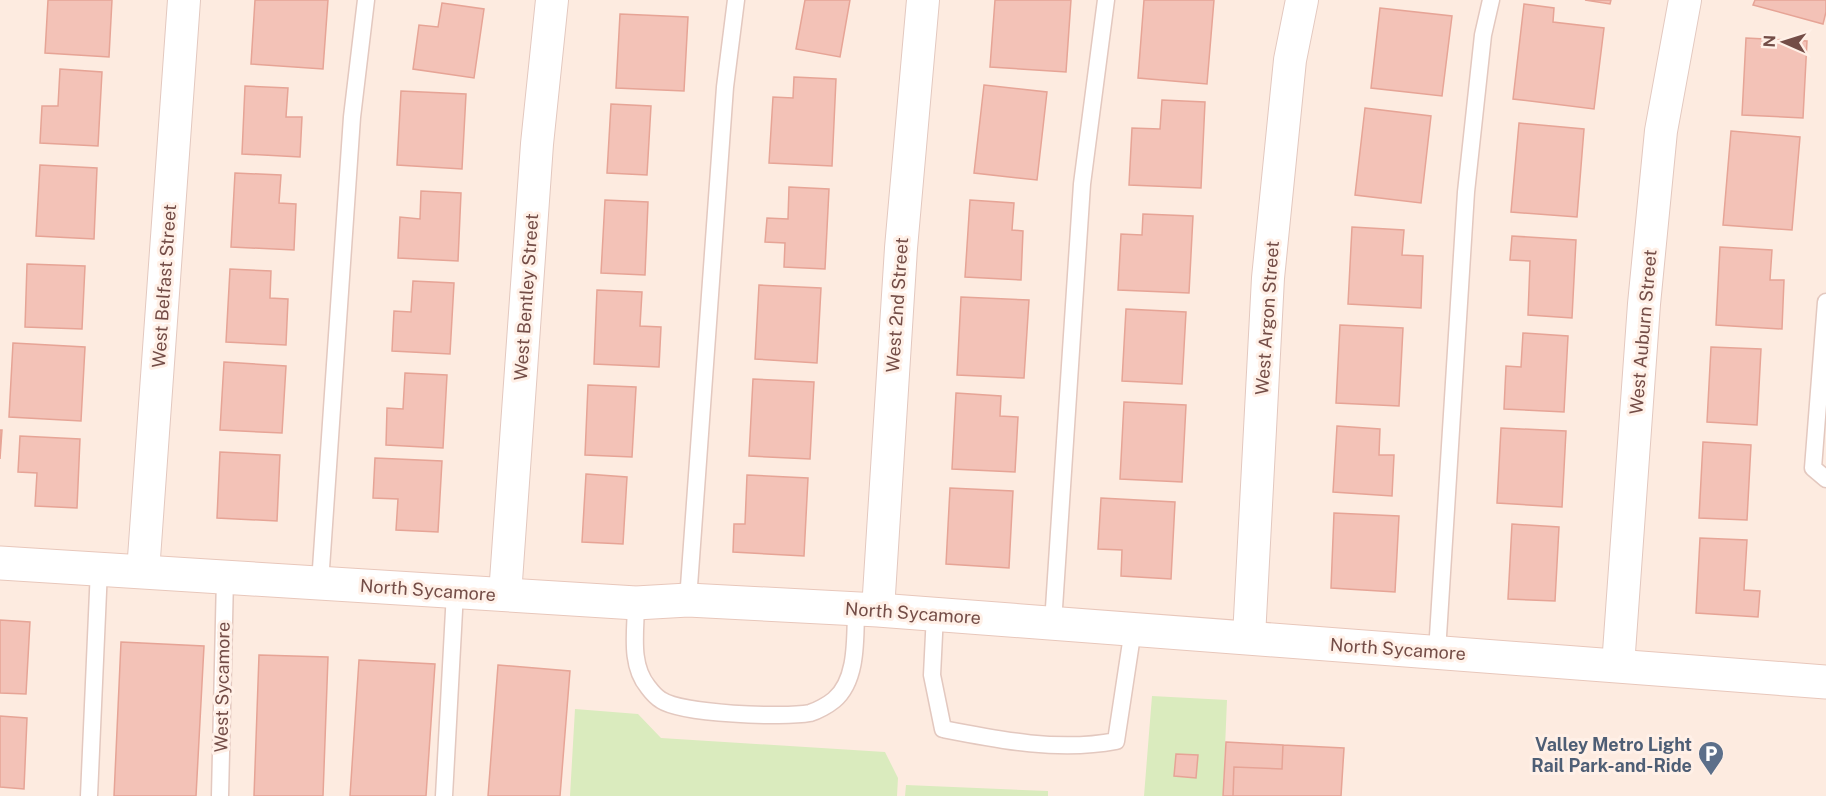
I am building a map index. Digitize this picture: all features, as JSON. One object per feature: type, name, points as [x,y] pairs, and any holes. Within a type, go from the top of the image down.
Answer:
[{"type":"street","name":"West Belfast Street","points":[[143,572],[184,0]]},
{"type":"street","name":"West Bentley Street","points":[[505,595],[537,144],[552,0]]},
{"type":"street","name":"West 2nd Street","points":[[867,610],[923,0]]},
{"type":"street","name":"West Argon Street","points":[[1249,637],[1268,278],[1290,60],[1302,0]]},
{"type":"street","name":"West Auburn Street","points":[[1618,666],[1644,304],[1661,131],[1685,0]]},
{"type":"street","name":"North Sycamore","points":[[0,563],[636,603],[688,600],[935,614],[1826,682]]},
{"type":"lane","points":[[320,583],[352,117],[366,0]]},
{"type":"lane","points":[[688,600],[725,87],[736,0]]},
{"type":"lane","points":[[1053,623],[1082,184],[1106,0]]},
{"type":"lane","points":[[1437,652],[1466,192],[1483,35],[1491,0]]},
{"type":"lane","points":[[1826,302],[1813,468],[1826,479]]},
{"type":"lane","points":[[89,796],[99,569]]},
{"type":"lane","name":"West Sycamore","points":[[220,796],[225,577]]},
{"type":"lane","points":[[444,796],[455,592]]},
{"type":"lane","points":[[636,603],[635,660],[648,687],[662,700],[686,708],[779,716],[813,712],[834,700],[841,691],[852,665],[867,610]]},
{"type":"lane","points":[[935,614],[932,675],[943,729],[1001,740],[1091,746],[1116,741],[1132,628]]},
{"type":"green space","points":[[1152,696],[1227,700],[1223,796],[1144,796]]},
{"type":"green space","points":[[575,709],[638,714],[661,738],[885,752],[898,778],[897,796],[570,796]]},
{"type":"green space","points":[[906,785],[1048,791],[1048,796],[905,796]]},
{"type":"building","points":[[48,0],[112,0],[109,57],[45,53]]},
{"type":"building","points":[[255,0],[328,0],[323,69],[251,64]]},
{"type":"building","points":[[805,0],[850,0],[840,57],[796,49]]},
{"type":"building","points":[[995,0],[1071,0],[1066,72],[990,67]]},
{"type":"building","points":[[1144,0],[1214,0],[1207,84],[1138,78]]},
{"type":"building","points":[[1585,0],[1611,0],[1610,4]]},
{"type":"building","points":[[1755,0],[1826,0],[1823,24],[1753,5]]},
{"type":"building","points":[[442,3],[484,9],[474,78],[413,69],[419,25],[438,27]]},
{"type":"building","points":[[1524,4],[1554,8],[1553,22],[1604,28],[1594,109],[1513,99]]},
{"type":"building","points":[[1380,8],[1452,16],[1442,96],[1371,88]]},
{"type":"building","points":[[620,14],[688,17],[684,91],[616,88]]},
{"type":"building","points":[[1746,38],[1807,41],[1803,118],[1742,115]]},
{"type":"building","points":[[60,69],[102,72],[98,146],[40,143],[42,106],[58,106]]},
{"type":"building","points":[[794,77],[836,79],[832,166],[769,163],[773,97],[793,98]]},
{"type":"building","points":[[984,85],[1047,92],[1037,180],[974,173]]},
{"type":"building","points":[[245,86],[288,88],[286,117],[302,117],[300,157],[242,154]]},
{"type":"building","points":[[401,91],[466,94],[462,169],[397,165]]},
{"type":"building","points":[[1162,100],[1205,102],[1201,188],[1129,185],[1132,128],[1160,129]]},
{"type":"building","points":[[611,104],[651,106],[647,175],[607,173]]},
{"type":"building","points":[[1365,108],[1431,116],[1421,203],[1355,195]]},
{"type":"building","points":[[1519,123],[1584,129],[1577,217],[1511,212]]},
{"type":"building","points":[[1731,131],[1800,137],[1792,230],[1723,225]]},
{"type":"building","points":[[40,165],[97,168],[94,239],[36,236]]},
{"type":"building","points":[[235,173],[281,175],[279,203],[296,204],[294,250],[231,247]]},
{"type":"building","points":[[789,187],[829,189],[825,269],[784,267],[785,243],[765,242],[767,218],[788,219]]},
{"type":"building","points":[[421,191],[461,193],[458,261],[398,258],[400,217],[420,219]]},
{"type":"building","points":[[605,200],[648,202],[645,275],[601,273]]},
{"type":"building","points":[[970,200],[1014,203],[1012,230],[1023,231],[1021,280],[965,277]]},
{"type":"building","points":[[1143,214],[1193,216],[1189,293],[1118,290],[1121,234],[1142,235]]},
{"type":"building","points":[[1352,227],[1404,230],[1402,255],[1423,256],[1421,308],[1348,304]]},
{"type":"building","points":[[1512,236],[1576,240],[1572,318],[1528,315],[1530,261],[1510,260]]},
{"type":"building","points":[[1720,247],[1772,250],[1770,280],[1784,280],[1782,329],[1716,325]]},
{"type":"building","points":[[27,264],[85,266],[82,329],[25,327]]},
{"type":"building","points":[[230,269],[271,271],[270,298],[288,299],[286,345],[226,342]]},
{"type":"building","points":[[413,281],[454,283],[450,354],[392,351],[394,311],[411,312]]},
{"type":"building","points":[[759,285],[821,288],[817,363],[755,359]]},
{"type":"building","points":[[597,290],[642,292],[640,326],[661,327],[659,367],[594,364]]},
{"type":"building","points":[[961,297],[1029,300],[1024,378],[957,375]]},
{"type":"building","points":[[1126,309],[1186,312],[1182,384],[1122,381]]},
{"type":"building","points":[[1340,325],[1403,328],[1399,406],[1336,403]]},
{"type":"building","points":[[1523,333],[1568,336],[1564,412],[1504,409],[1506,366],[1521,367]]},
{"type":"building","points":[[13,343],[85,347],[81,421],[9,417]]},
{"type":"building","points":[[1711,347],[1761,349],[1757,425],[1707,422]]},
{"type":"building","points":[[224,362],[286,366],[282,433],[220,430]]},
{"type":"building","points":[[405,373],[447,375],[443,448],[386,445],[387,408],[403,409]]},
{"type":"building","points":[[753,379],[814,382],[810,459],[749,456]]},
{"type":"building","points":[[588,385],[636,387],[632,457],[585,455]]},
{"type":"building","points":[[956,393],[1001,396],[1000,416],[1018,417],[1015,472],[952,469]]},
{"type":"building","points":[[1124,402],[1186,405],[1182,482],[1120,479]]},
{"type":"building","points":[[1337,426],[1380,429],[1379,455],[1394,455],[1392,496],[1333,492]]},
{"type":"building","points":[[1501,428],[1566,431],[1562,507],[1497,503]]},
{"type":"building","points":[[0,430],[2,430],[0,459]]},
{"type":"building","points":[[20,436],[80,439],[77,508],[35,506],[37,473],[18,472]]},
{"type":"building","points":[[1703,442],[1751,445],[1747,520],[1699,518]]},
{"type":"building","points":[[220,452],[280,455],[277,521],[217,518]]},
{"type":"building","points":[[375,458],[442,461],[438,532],[396,530],[398,499],[373,498]]},
{"type":"building","points":[[586,474],[627,477],[623,544],[582,542]]},
{"type":"building","points":[[747,475],[808,478],[804,556],[733,552],[734,524],[745,524]]},
{"type":"building","points":[[950,488],[1013,491],[1009,568],[946,564]]},
{"type":"building","points":[[1101,498],[1175,502],[1171,579],[1121,576],[1122,550],[1098,549]]},
{"type":"building","points":[[1334,513],[1399,516],[1395,592],[1331,588]]},
{"type":"building","points":[[1512,524],[1559,527],[1555,601],[1508,599]]},
{"type":"building","points":[[1700,538],[1747,540],[1744,590],[1760,591],[1758,617],[1696,613]]},
{"type":"building","points":[[0,620],[30,622],[26,694],[0,693]]},
{"type":"building","points":[[121,642],[204,646],[196,796],[114,796]]},
{"type":"building","points":[[259,655],[328,657],[323,796],[254,796]]},
{"type":"building","points":[[359,660],[435,664],[426,796],[350,796]]},
{"type":"building","points":[[498,665],[570,671],[560,796],[488,796]]},
{"type":"building","points":[[0,716],[27,718],[24,789],[0,787]]},
{"type":"building","points":[[1226,742],[1283,745],[1282,769],[1234,767],[1233,796],[1223,796]]},
{"type":"building","points":[[1283,745],[1344,748],[1341,796],[1233,796],[1234,767],[1282,769]]},
{"type":"building","points":[[1176,754],[1198,755],[1196,778],[1174,776]]},
{"type":"place","name":"Valley Metro Light Rail Park-and-Ride","points":[[1711,777]]}]
